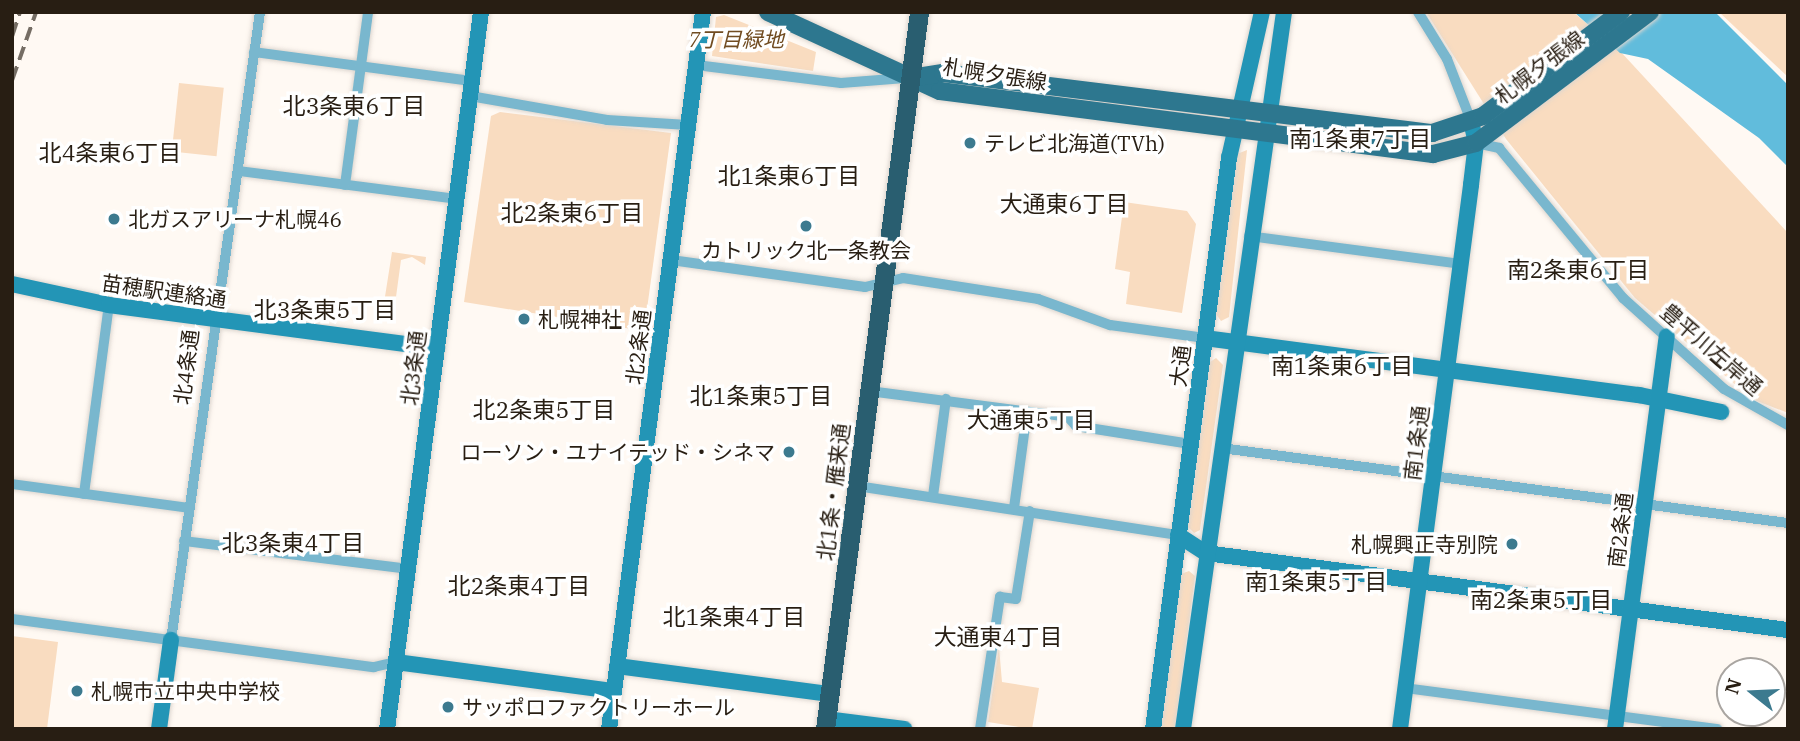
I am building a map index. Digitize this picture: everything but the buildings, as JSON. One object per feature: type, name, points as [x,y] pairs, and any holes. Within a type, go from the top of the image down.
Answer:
[{"type":"highway","name":"北1条・雁来通","points":[[826,724],[919,12]]},
{"type":"main road","points":[[768,12],[911,78]]},
{"type":"main road","name":"札幌夕張線","points":[[911,78],[943,73],[1433,154],[1476,143],[1496,117],[1621,12]]},
{"type":"main road","name":"札幌夕張線","points":[[1264,125],[1413,135],[1496,117],[1650,12]]},
{"type":"street","name":"北4条通","points":[[159,729],[213,318],[239,171],[260,12]]},
{"type":"street","points":[[345,185],[368,12]]},
{"type":"street","name":"北3条通","points":[[387,729],[481,12]]},
{"type":"street","name":"北2条通","points":[[609,729],[703,12]]},
{"type":"street","name":"大通","points":[[1153,729],[1205,338],[1240,122],[1262,12]]},
{"type":"street","points":[[1183,729],[1264,125],[1284,12]]},
{"type":"street","points":[[1418,12],[1447,59],[1471,121]]},
{"type":"street","points":[[254,52],[361,66],[607,120],[688,125]]},
{"type":"street","points":[[696,65],[841,83],[911,78]]},
{"type":"street","name":"南1条通","points":[[1399,729],[1476,143],[1471,121]]},
{"type":"street","name":"豊平川左岸通","points":[[1476,143],[1499,148],[1575,244],[1667,336],[1740,403],[1788,425]]},
{"type":"street","points":[[239,171],[457,199]]},
{"type":"street","points":[[1249,236],[1461,264]]},
{"type":"street","points":[[671,260],[867,287],[903,278],[1038,299],[1110,325],[1447,369],[1721,412]]},
{"type":"street","name":"苗穂駅連絡通","points":[[12,284],[109,305],[437,348]]},
{"type":"street","points":[[84,494],[109,305]]},
{"type":"street","name":"南2条通","points":[[1616,722],[1667,336]]},
{"type":"street","points":[[869,391],[946,399],[1027,412],[1191,444]]},
{"type":"street","points":[[933,496],[946,399]]},
{"type":"street","points":[[1014,508],[1027,412]]},
{"type":"street","points":[[1221,448],[1788,523]]},
{"type":"street","points":[[12,484],[189,508]]},
{"type":"street","points":[[857,486],[1178,535],[1206,553],[1788,630]]},
{"type":"street","points":[[980,729],[1000,597],[1016,599],[1030,511]]},
{"type":"street","points":[[184,541],[408,569]]},
{"type":"street","points":[[12,619],[374,667],[396,662],[614,691]]},
{"type":"street","points":[[617,666],[830,694]]},
{"type":"street","points":[[1405,688],[1616,722],[1717,729]]},
{"type":"street","points":[[826,724],[904,729]]},
{"type":"green space","points":[[1426,12],[1573,12],[1620,51],[1788,233],[1788,413],[1752,399],[1635,298],[1506,139]]},
{"type":"green space","points":[[1719,12],[1788,12],[1788,77]]},
{"type":"green space","name":"7丁目緑地","points":[[724,15],[816,52],[813,71],[712,56],[716,17]]},
{"type":"green space","points":[[179,83],[224,88],[217,156],[172,152]]},
{"type":"green space","points":[[500,112],[671,133],[644,331],[464,302],[491,116]]},
{"type":"green space","points":[[1247,150],[1229,317],[1221,321],[1216,314],[1237,154]]},
{"type":"green space","points":[[1124,202],[1187,211],[1196,224],[1182,313],[1126,304],[1130,272],[1115,269]]},
{"type":"green space","points":[[392,252],[426,257],[425,265],[412,257],[401,260],[396,297],[384,303]]},
{"type":"green space","points":[[1216,358],[1223,365],[1200,530],[1194,533],[1188,527],[1210,362]]},
{"type":"green space","points":[[1189,571],[1195,576],[1175,729],[1161,729],[1181,574]]},
{"type":"green space","points":[[12,636],[58,642],[47,729],[12,729]]},
{"type":"green space","points":[[999,647],[1002,682],[1039,688],[1032,729],[988,722]]},
{"type":"water","points":[[1574,12],[1715,12],[1788,85],[1788,167],[1759,138],[1648,59],[1620,53]]},
{"type":"railway","points":[[12,36],[20,12]]},
{"type":"railway","points":[[12,80],[36,12]]},
{"type":"place","name":"テレビ北海道(TVh)","points":[[970,143]]},
{"type":"place","name":"北ガスアリーナ札幌46","points":[[114,219]]},
{"type":"place","name":"カトリック北一条教会","points":[[806,226]]},
{"type":"place","name":"札幌神社","points":[[524,319]]},
{"type":"place","name":"ローソン・ユナイテッド・シネマ","points":[[789,452]]},
{"type":"place","name":"札幌興正寺別院","points":[[1512,544]]},
{"type":"place","name":"札幌市立中央中学校","points":[[77,691]]},
{"type":"place","name":"サッポロファクトリーホール","points":[[448,707]]},
{"type":"district","name":"北3条東6丁目","points":[[354,105]]},
{"type":"district","name":"南1条東7丁目","points":[[1360,138]]},
{"type":"district","name":"北4条東6丁目","points":[[110,152]]},
{"type":"district","name":"北1条東6丁目","points":[[789,175]]},
{"type":"district","name":"大通東6丁目","points":[[1064,203]]},
{"type":"district","name":"北2条東6丁目","points":[[572,212]]},
{"type":"district","name":"南2条東6丁目","points":[[1578,269]]},
{"type":"district","name":"北3条東5丁目","points":[[325,309]]},
{"type":"district","name":"南1条東6丁目","points":[[1342,365]]},
{"type":"district","name":"北1条東5丁目","points":[[761,395]]},
{"type":"district","name":"北2条東5丁目","points":[[544,409]]},
{"type":"district","name":"大通東5丁目","points":[[1031,419]]},
{"type":"district","name":"北3条東4丁目","points":[[293,542]]},
{"type":"district","name":"南1条東5丁目","points":[[1316,581]]},
{"type":"district","name":"北2条東4丁目","points":[[519,585]]},
{"type":"district","name":"南2条東5丁目","points":[[1541,599]]},
{"type":"district","name":"北1条東4丁目","points":[[734,616]]},
{"type":"district","name":"大通東4丁目","points":[[998,636]]}]
